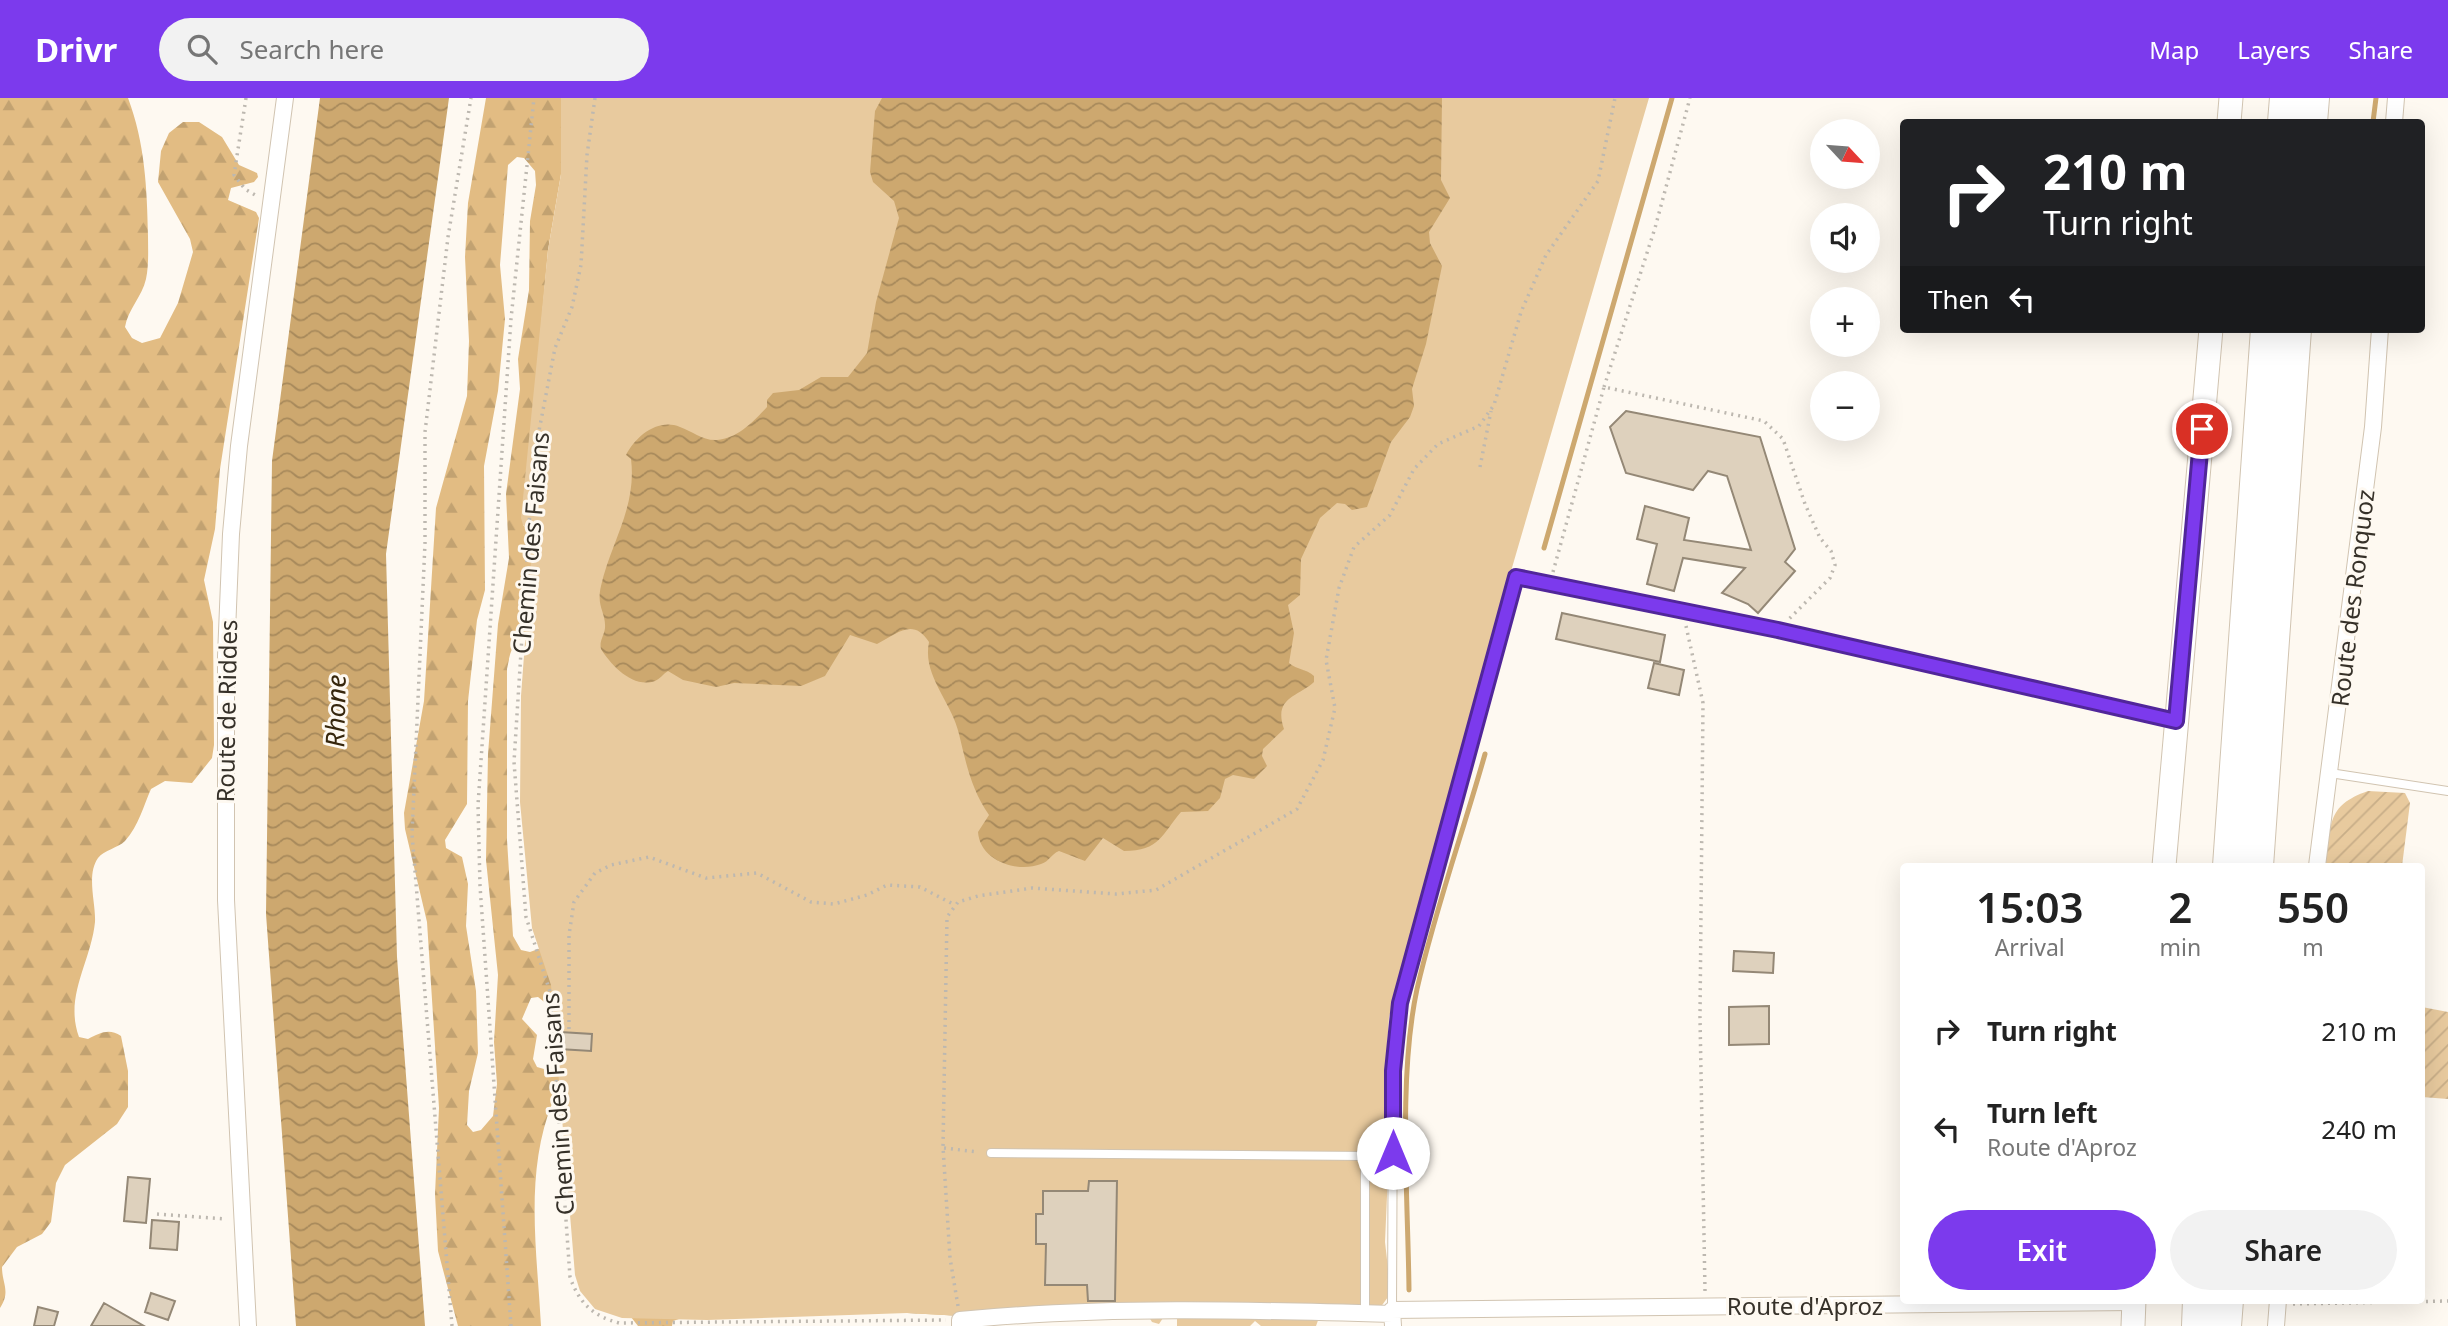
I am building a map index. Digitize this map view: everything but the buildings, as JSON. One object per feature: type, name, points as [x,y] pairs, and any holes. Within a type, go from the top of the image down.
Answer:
[{"type":"highway","points":[[2283,119],[2285,98]]},
{"type":"highway","points":[[2312,119],[2314,98]]},
{"type":"highway","points":[[2228,863],[2266,333]]},
{"type":"highway","points":[[2258,863],[2296,333]]},
{"type":"highway","points":[[2197,1326],[2198,1304]]},
{"type":"highway","points":[[2226,1326],[2228,1304]]},
{"type":"street","name":"Route de Riddes","points":[[248,1326],[226,900],[227,629],[239,446],[285,98]]},
{"type":"street","points":[[2229,119],[2231,98]]},
{"type":"street","points":[[2395,119],[2396,98]]},
{"type":"street","points":[[2164,863],[2211,333]]},
{"type":"street","name":"Route des Ronquoz","points":[[2317,863],[2373,427],[2380,333]]},
{"type":"street","name":"Route d'Aproz","points":[[1392,1317],[1704,1306],[1900,1304]]},
{"type":"street","name":"Route d'Aproz","points":[[2133,1326],[2134,1304]]},
{"type":"street","points":[[2276,1326],[2278,1304]]},
{"type":"street","points":[[960,1323],[1193,1311],[1365,1313],[1392,1317]]},
{"type":"lane","points":[[1392,1317],[1393,1071],[1400,1003],[1516,577],[1778,630],[2176,721]]},
{"type":"lane","points":[[2330,772],[2448,791]]},
{"type":"lane","points":[[991,1153],[1365,1156],[1365,1313]]},
{"type":"path","points":[[246,98],[234,175],[245,189],[271,201]]},
{"type":"path","points":[[452,1326],[412,834],[425,543],[425,432],[448,237],[471,98]]},
{"type":"path","points":[[511,1326],[480,886],[478,805],[510,319],[534,98]]},
{"type":"path","name":"Chemin des Faisans","points":[[595,98],[587,155],[582,265],[572,307],[555,348],[538,436],[530,510],[514,762],[526,917],[550,992],[570,1277],[584,1306],[605,1319],[619,1323],[960,1323]]},
{"type":"path","points":[[1480,467],[1492,408],[1521,312],[1546,255],[1598,181],[1615,98]]},
{"type":"path","points":[[1550,583],[1604,387],[1655,228],[1690,98]]},
{"type":"path","points":[[1604,387],[1764,421],[1783,439],[1805,504],[1820,538],[1831,551],[1835,565],[1830,578],[1778,630]]},
{"type":"path","points":[[960,1323],[950,1258],[943,1147],[947,917],[955,905],[978,895],[1032,888],[1116,894],[1156,890],[1297,809],[1323,760],[1335,708],[1326,660],[1339,589],[1354,547],[1390,515],[1414,469],[1438,444],[1479,426],[1492,408]]},
{"type":"path","points":[[1682,610],[1703,703],[1700,1018],[1706,1250],[1704,1306]]},
{"type":"path","points":[[569,1029],[569,934],[574,902],[595,873],[611,865],[635,858],[649,858],[706,878],[757,873],[811,902],[834,904],[867,895],[887,885],[920,887],[955,905]]},
{"type":"path","points":[[943,1147],[991,1153]]},
{"type":"path","points":[[157,1214],[241,1220]]},
{"type":"path","points":[[2425,1301],[2448,1301]]},
{"type":"green space","points":[[0,98],[128,98],[144,166],[148,257],[144,285],[125,327],[132,338],[142,343],[160,338],[178,303],[193,252],[190,239],[158,182],[161,151],[169,133],[183,122],[199,122],[222,137],[239,165],[257,173],[258,177],[254,182],[231,188],[228,200],[256,212],[259,218],[220,469],[215,529],[204,580],[213,622],[212,758],[192,783],[165,781],[151,789],[130,835],[125,841],[101,855],[94,865],[92,881],[95,922],[76,993],[75,1022],[79,1037],[88,1039],[108,1032],[121,1036],[128,1071],[128,1107],[117,1124],[65,1165],[56,1183],[51,1222],[42,1234],[17,1247],[2,1267],[5,1297],[0,1308]]},
{"type":"green space","points":[[486,98],[561,98],[561,174],[548,250],[523,525],[555,554],[1018,1319],[907,1313],[778,1286],[673,1321],[672,1326],[638,1326],[631,1317],[562,1016],[538,997],[531,998],[522,1019],[537,1035],[533,1059],[537,1067],[544,1069],[560,1063],[564,1100],[562,1097],[553,1101],[544,1128],[535,1184],[535,1240],[541,1326],[458,1326],[438,1251],[435,1194],[439,1108],[427,922],[405,829],[404,813],[424,701],[436,508],[467,396],[469,341],[465,257],[468,203]],"holes":[[[517,157],[524,158],[535,171],[536,185],[530,221],[529,290],[518,359],[520,389],[506,494],[509,558],[498,624],[488,754],[486,860],[498,975],[494,1042],[497,1084],[493,1116],[481,1130],[473,1132],[467,1125],[469,1091],[478,1053],[476,991],[466,926],[468,884],[462,857],[446,848],[445,840],[467,804],[468,701],[477,620],[485,590],[484,466],[498,391],[505,319],[500,265],[508,165]],[[525,637],[532,639],[541,948],[530,952],[521,950],[513,936],[507,840],[507,669],[514,646]]]},
{"type":"shaded area","points":[[561,98],[1649,98],[1481,674],[1389,1017],[1387,1047],[1392,1161],[1388,1173],[1385,1242],[1390,1286],[1388,1297],[1380,1308],[1321,1312],[1316,1326],[1261,1326],[1255,1321],[1250,1326],[1177,1326],[1177,1308],[1167,1312],[1159,1324],[1152,1322],[1144,1309],[1018,1319],[907,1313],[707,1320],[622,1318],[595,1309],[580,1291],[575,1275],[551,985],[532,928],[520,802],[521,696],[533,534],[523,525],[521,518],[548,250],[561,174]]},
{"type":"shaded area","points":[[2368,791],[2405,793],[2410,803],[2402,863],[2325,863],[2333,819],[2344,803]]},
{"type":"shaded area","points":[[2425,1008],[2448,1012],[2448,1099],[2425,1097]]},
{"type":"water","name":"Rhone","points":[[320,98],[449,98],[386,554],[397,957],[425,1326],[296,1326],[266,914],[272,461]]},
{"type":"water","points":[[882,98],[1442,98],[1441,180],[1450,198],[1429,232],[1430,243],[1442,266],[1426,344],[1412,389],[1414,406],[1410,417],[1391,442],[1367,507],[1352,510],[1345,504],[1337,503],[1320,518],[1301,559],[1300,595],[1288,605],[1294,633],[1289,663],[1314,676],[1314,682],[1284,704],[1281,718],[1284,729],[1263,749],[1262,756],[1267,766],[1254,779],[1233,775],[1225,779],[1220,798],[1208,811],[1181,812],[1159,840],[1145,848],[1124,851],[1103,838],[1085,861],[1059,851],[1041,864],[1021,867],[992,857],[980,842],[978,832],[989,815],[973,786],[955,722],[934,678],[928,654],[929,642],[917,630],[898,632],[877,644],[850,635],[825,676],[801,686],[734,683],[716,687],[683,680],[668,671],[655,681],[639,682],[617,668],[601,649],[605,622],[600,593],[605,570],[627,509],[632,476],[631,459],[626,455],[636,441],[648,430],[664,425],[680,427],[712,440],[725,439],[745,428],[762,413],[773,393],[799,390],[821,377],[848,377],[867,353],[876,302],[899,218],[894,201],[873,182],[870,172],[875,111]]},
{"type":"waterway","points":[[1544,548],[1672,98]]},
{"type":"waterway","points":[[2373,119],[2376,98]]},
{"type":"waterway","points":[[1409,1290],[1406,1099],[1411,1024],[1432,930],[1485,754]]},
{"type":"route","points":[[1393,1153],[1395,1032],[1405,978],[1516,577],[1778,630],[2176,721],[2202,429]]}]
